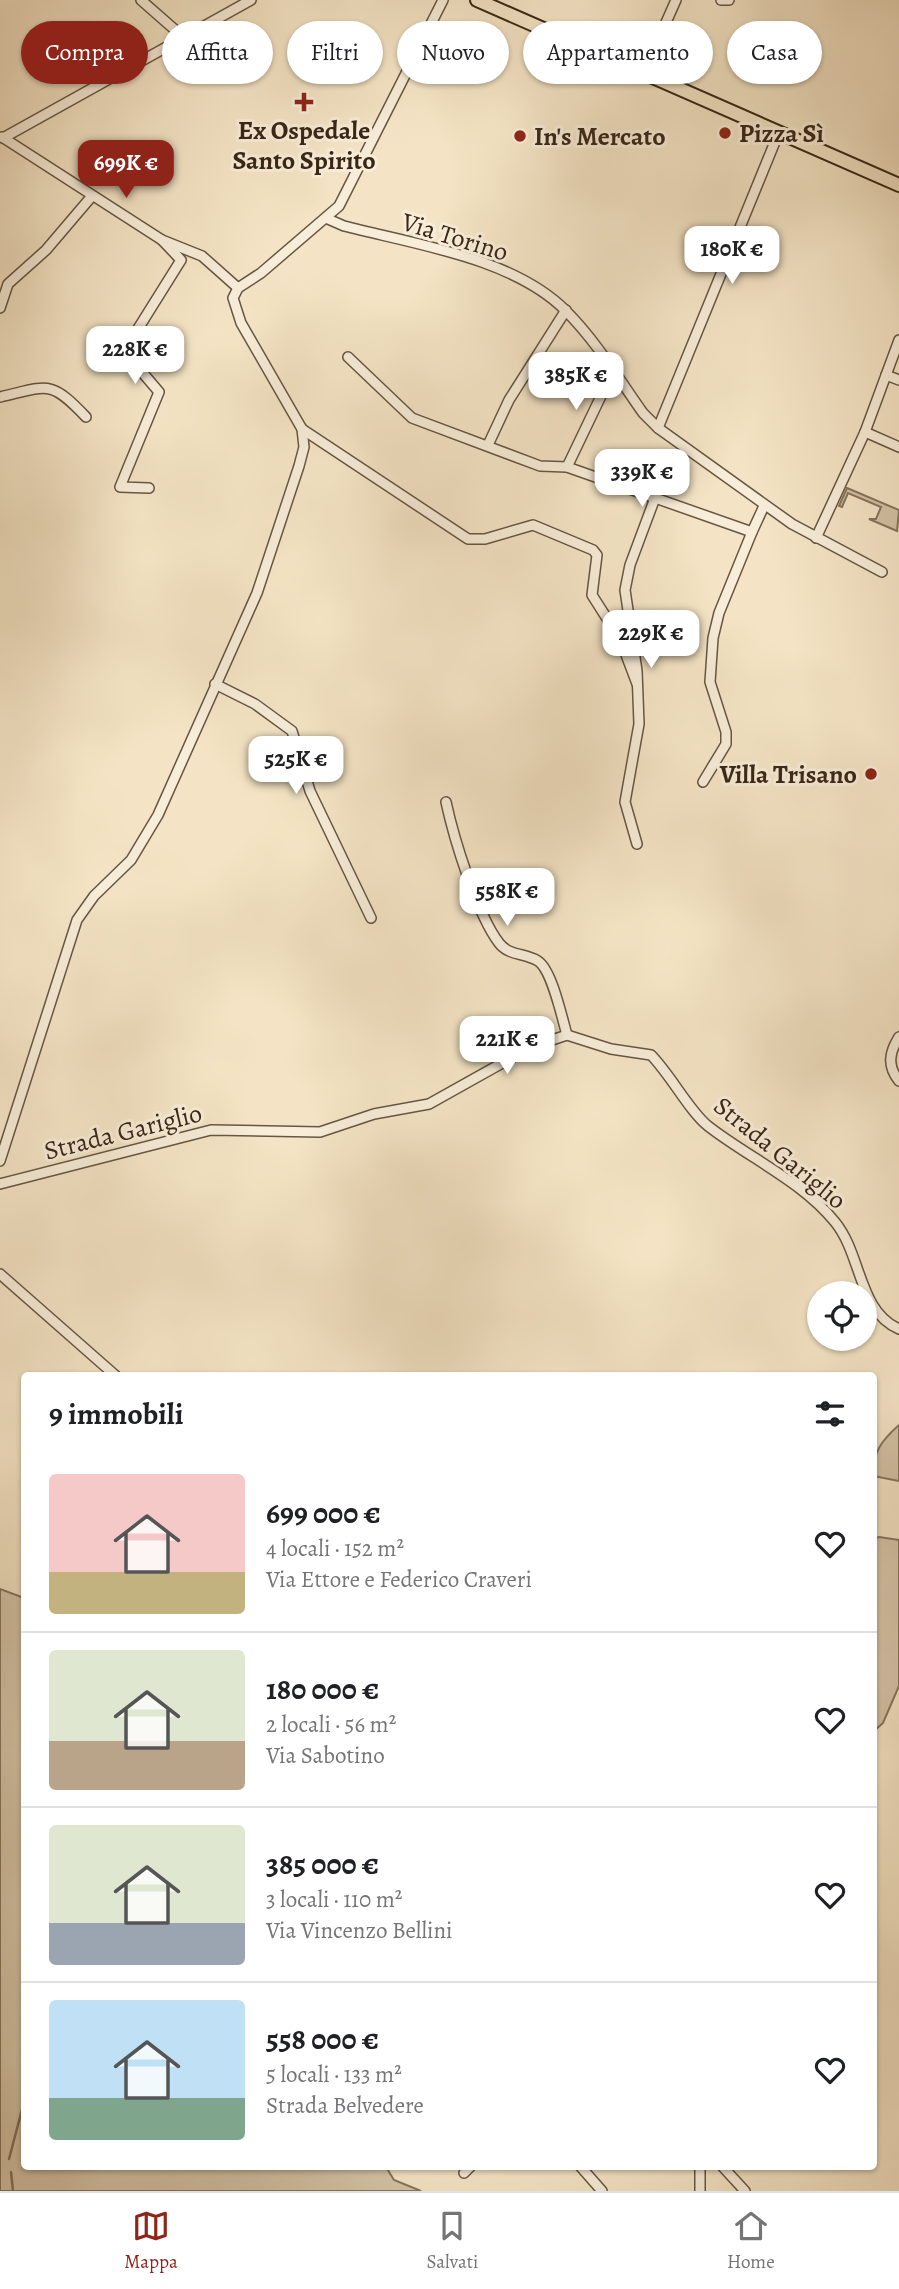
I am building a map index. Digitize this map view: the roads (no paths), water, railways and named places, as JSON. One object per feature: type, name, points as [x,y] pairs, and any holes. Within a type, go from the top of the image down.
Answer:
[{"type":"main road","points":[[477,0],[526,21]]},
{"type":"main road","points":[[671,84],[898,181]]},
{"type":"street","points":[[141,0],[165,21]]},
{"type":"street","points":[[211,21],[251,0]]},
{"type":"street","points":[[0,1161],[77,920],[87,904],[124,869],[138,850],[168,792],[261,582],[299,466],[304,447],[302,429],[241,323],[233,298],[238,288],[328,219],[348,192],[443,0]]},
{"type":"street","points":[[667,21],[676,0]]},
{"type":"street","points":[[721,0],[729,0]]},
{"type":"street","points":[[162,47],[2,137],[162,240],[202,256],[238,288]]},
{"type":"street","points":[[658,429],[779,132]]},
{"type":"street","points":[[0,308],[8,284],[46,250],[92,196]]},
{"type":"street","name":"Via Torino","points":[[328,219],[344,226],[488,265],[545,294],[566,310],[643,414],[658,429],[764,506],[816,538],[882,572]]},
{"type":"street","points":[[149,488],[120,487],[159,392],[130,358],[126,348],[181,260],[162,240]]},
{"type":"street","points":[[488,445],[509,400],[566,310]]},
{"type":"street","points":[[816,538],[865,432],[899,340]]},
{"type":"street","points":[[348,356],[412,418],[540,466],[567,467],[752,533]]},
{"type":"street","points":[[567,467],[613,371]]},
{"type":"street","points":[[886,375],[899,380]]},
{"type":"street","points":[[0,397],[43,387],[56,388],[86,417]]},
{"type":"street","points":[[302,429],[468,539],[485,539],[533,525],[593,550],[597,555],[592,595],[620,639],[637,684]]},
{"type":"street","points":[[865,432],[899,447]]},
{"type":"street","points":[[637,844],[625,802],[639,724],[637,684],[625,590],[630,565],[655,498]]},
{"type":"street","points":[[703,782],[726,744],[726,732],[710,682],[713,638],[719,613],[764,506]]},
{"type":"street","points":[[215,684],[256,704],[292,731],[322,819],[371,918]]},
{"type":"street","points":[[446,802],[457,842],[492,932],[507,951],[540,962],[546,969],[568,1035]]},
{"type":"street","name":"Strada Gariglio","points":[[0,1184],[211,1130],[320,1132],[374,1114],[429,1104],[531,1047],[568,1035],[611,1049],[651,1055],[705,1125],[769,1166],[830,1216],[853,1252],[877,1314],[886,1323],[899,1329]]},
{"type":"street","points":[[899,1037],[890,1056],[890,1067],[899,1081]]},
{"type":"street","points":[[0,1274],[111,1372]]},
{"type":"street","points":[[584,2170],[603,2191]]},
{"type":"street","points":[[699,2170],[700,2191]]},
{"type":"street","points":[[726,2170],[746,2191]]},
{"type":"waterway","points":[[9,2159],[21,2113]]},
{"type":"waterway","points":[[11,2172],[13,2191]]},
{"type":"place","name":"Ex Ospedale Santo Spirito","points":[[304,102]]},
{"type":"place","name":"Pizza Sì","points":[[725,133]]},
{"type":"place","name":"In's Mercato","points":[[520,136]]},
{"type":"place","name":"Villa Trisano","points":[[871,774]]}]
